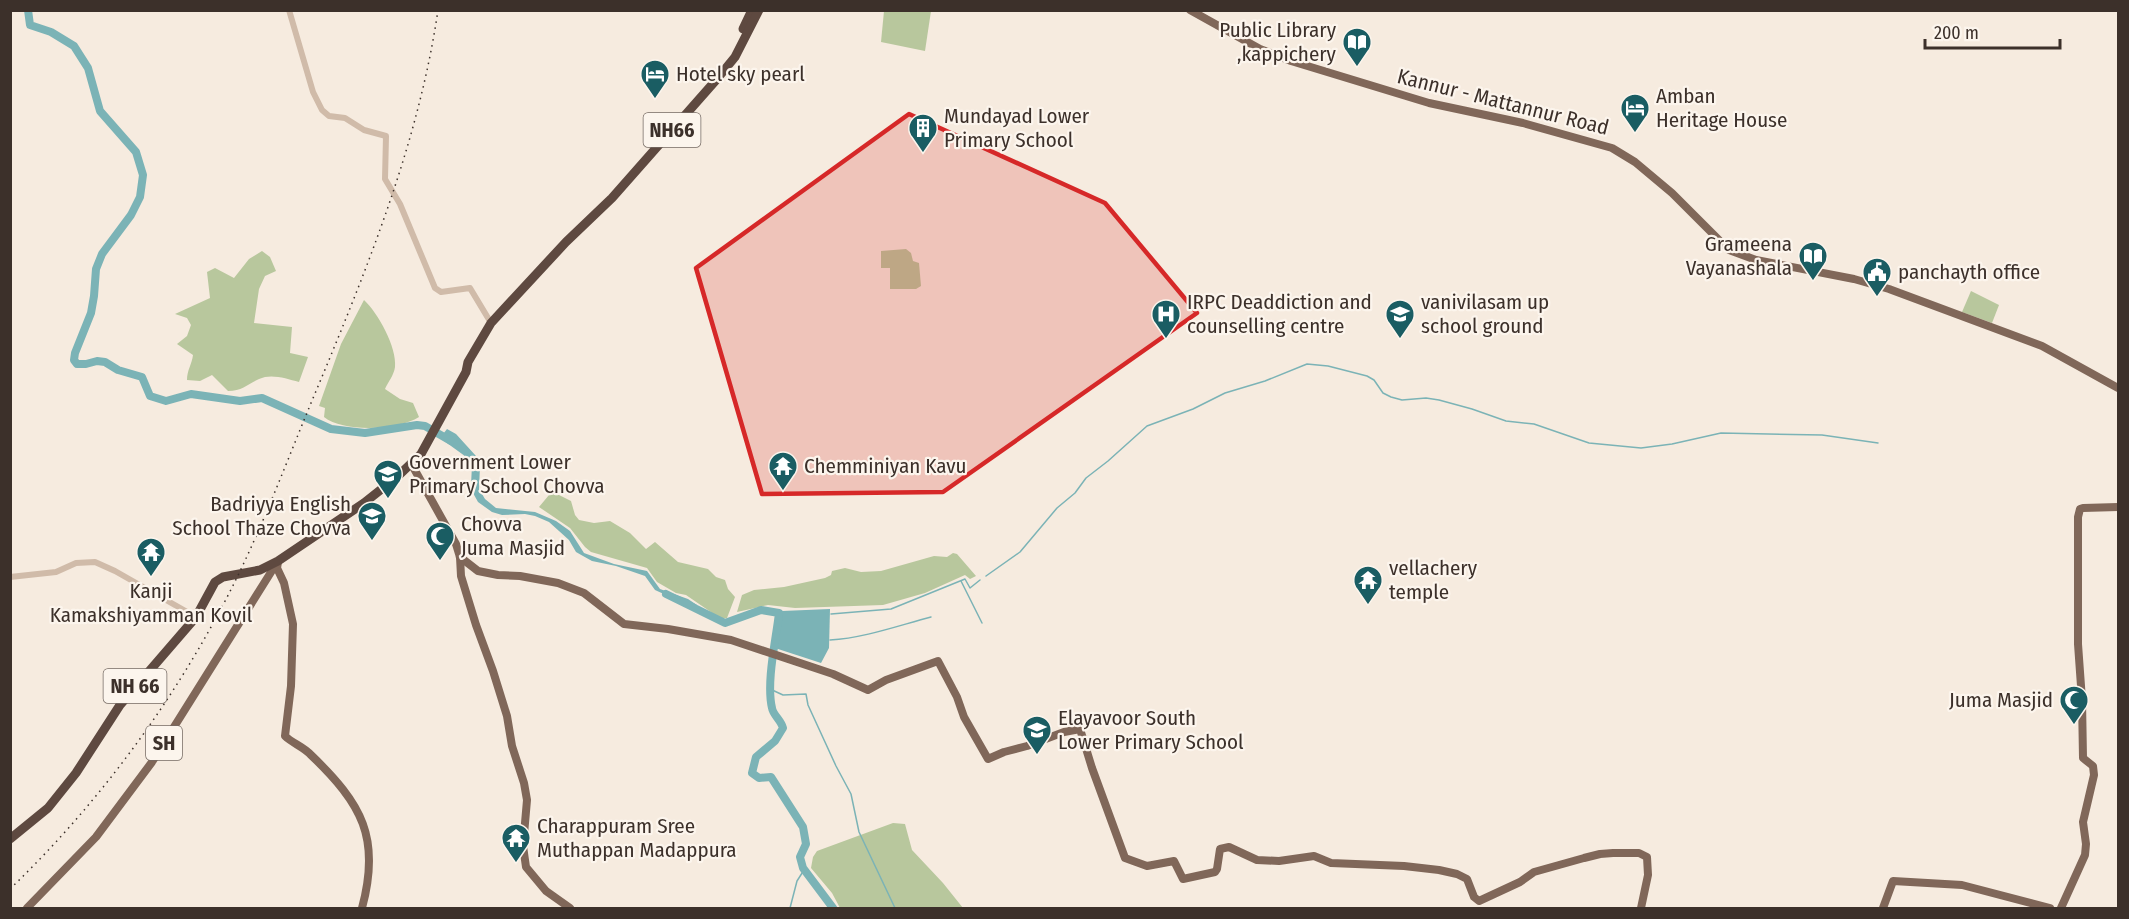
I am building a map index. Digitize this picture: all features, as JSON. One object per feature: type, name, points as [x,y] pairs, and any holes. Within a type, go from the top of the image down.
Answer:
[{"type":"highway","points":[[597,210],[725,62],[736,45],[752,10]]},
{"type":"highway","name":"NH66","points":[[278,561],[364,503],[412,465],[466,372],[468,362],[491,323],[726,68],[735,57],[759,10]]},
{"type":"highway","name":"NH 66","points":[[10,839],[48,808],[75,773],[120,705],[196,617],[215,582],[223,577],[260,570],[278,561]]},
{"type":"main road","name":"Kannur - Mattannur Road","points":[[1190,10],[1260,49],[1291,61],[1429,103],[1523,123],[1612,148],[1635,162],[1672,193],[1730,250],[1756,260],[1854,279],[1889,289],[2042,346],[2118,388]]},
{"type":"main road","points":[[412,465],[456,544],[460,557],[461,576],[507,716],[512,747],[524,783],[527,809],[524,859],[526,867],[537,882],[570,909]]},
{"type":"main road","points":[[2061,909],[2085,855],[2083,822],[2094,775],[2093,766],[2083,758],[2078,646],[2078,517],[2080,509],[2083,508],[2118,507]]},
{"type":"main road","points":[[460,557],[478,572],[558,583],[584,592],[624,624],[726,639],[846,679],[862,689],[868,690],[886,680],[938,661],[957,697],[964,717],[988,759],[1064,732],[1080,729],[1125,858],[1147,866],[1174,861],[1183,879],[1215,872],[1220,849],[1228,847],[1257,860],[1279,861],[1314,856],[1331,863],[1404,866],[1448,872],[1467,879],[1474,897],[1479,901],[1543,869],[1600,854],[1639,854],[1647,857],[1649,867],[1641,909]]},
{"type":"main road","points":[[278,561],[277,568],[284,584],[293,624],[291,686],[285,736],[320,763],[355,805],[364,823],[370,858],[362,909]]},
{"type":"main road","name":"SH","points":[[27,909],[96,837],[152,762],[278,561]]},
{"type":"main road","points":[[1883,909],[1893,880],[1962,885],[2050,909]]},
{"type":"street","points":[[290,10],[313,92],[322,110],[328,116],[345,118],[364,130],[386,136],[385,179],[400,204],[435,288],[441,292],[470,288],[491,323]]},
{"type":"street","points":[[10,577],[51,573],[76,563],[95,562],[196,617]]},
{"type":"highlighted area","points":[[909,114],[1105,203],[1197,313],[943,492],[762,494],[696,268]]},
{"type":"green space","points":[[884,11],[931,11],[925,51],[881,42]]},
{"type":"green space","points":[[906,249],[911,253],[913,261],[919,263],[921,286],[916,289],[890,289],[890,268],[881,268],[881,251]]},
{"type":"green space","points":[[262,251],[270,257],[276,271],[265,276],[259,289],[254,323],[292,327],[290,353],[308,357],[299,382],[278,377],[265,377],[243,388],[228,391],[212,375],[200,381],[187,380],[193,355],[177,344],[187,336],[191,325],[187,318],[175,314],[210,298],[207,272],[215,268],[234,278],[249,259]]},
{"type":"green space","points":[[1971,291],[1999,305],[1992,323],[1962,312]]},
{"type":"green space","points":[[364,300],[380,322],[393,350],[395,367],[385,389],[400,399],[413,403],[419,417],[399,425],[372,428],[344,426],[324,417],[325,408],[319,406],[341,344]]},
{"type":"green space","points":[[555,493],[571,501],[579,520],[594,523],[610,521],[630,533],[646,549],[655,542],[678,562],[708,569],[716,577],[725,580],[728,589],[735,597],[727,618],[721,619],[686,595],[676,593],[657,582],[647,568],[591,552],[570,528],[539,507],[549,495]]},
{"type":"green space","points":[[953,553],[957,554],[976,576],[970,579],[965,575],[925,593],[883,605],[795,608],[768,605],[737,612],[742,595],[754,590],[784,587],[825,578],[831,575],[832,571],[845,568],[861,572],[881,571],[934,556],[947,557]]},
{"type":"green space","points":[[893,823],[905,824],[912,850],[963,908],[840,908],[832,893],[811,868],[813,857],[817,851]]},
{"type":"water","points":[[447,429],[456,434],[476,456],[480,466],[479,489],[485,499],[496,508],[535,512],[556,521],[570,531],[584,553],[614,564],[647,571],[660,589],[688,599],[697,605],[696,612],[690,606],[655,590],[645,576],[592,561],[576,552],[569,540],[549,522],[525,514],[502,515],[492,512],[478,502],[471,485],[472,465],[469,459],[440,438]]},
{"type":"water","points":[[830,609],[829,648],[821,663],[775,648],[782,611]]},
{"type":"waterway","points":[[28,10],[30,25],[51,32],[74,46],[88,68],[100,111],[136,152],[143,175],[140,197],[131,215],[102,254],[96,269],[91,313],[75,353],[74,360],[77,364],[105,362],[118,370],[142,377],[150,396],[166,401],[191,394],[240,401],[262,398],[331,429],[365,433],[417,425],[425,426],[451,441]]},
{"type":"waterway","points":[[986,576],[1020,552],[1086,478],[1147,426],[1193,409],[1225,393],[1265,381],[1307,364],[1328,366],[1367,376],[1374,380],[1383,393],[1391,397],[1402,400],[1426,398],[1439,400],[1506,421],[1534,424],[1589,443],[1641,448],[1721,433],[1822,435],[1878,443]]},
{"type":"waterway","points":[[831,614],[891,609],[965,579],[970,588],[980,580]]},
{"type":"waterway","points":[[961,581],[982,623]]},
{"type":"waterway","points":[[666,594],[725,623],[761,610],[779,613],[770,698],[773,711],[783,728],[775,741],[756,757],[752,773],[759,778],[771,777],[803,827],[806,844],[800,857],[803,868],[833,908]]},
{"type":"waterway","points":[[830,640],[868,634],[931,617]]},
{"type":"waterway","points":[[770,689],[783,695],[806,694],[808,705],[851,794],[859,832],[895,908]]},
{"type":"waterway","points":[[790,908],[797,881],[804,870]]},
{"type":"railway","points":[[10,889],[72,824],[129,754],[155,718],[203,642],[224,603],[262,522],[374,247],[405,154],[418,106],[438,10]]},
{"type":"place","name":"Public Library ,kappichery","points":[[1357,68]]},
{"type":"place","name":"Hotel sky pearl","points":[[655,100]]},
{"type":"place","name":"Amban Heritage House","points":[[1635,134]]},
{"type":"place","name":"Mundayad Lower Primary School","points":[[923,154]]},
{"type":"place","name":"Grameena Vayanashala","points":[[1813,282]]},
{"type":"place","name":"panchayth office","points":[[1877,298]]},
{"type":"place","name":"IRPC Deaddiction and counselling centre","points":[[1166,340]]},
{"type":"place","name":"vanivilasam up school ground","points":[[1400,340]]},
{"type":"place","name":"Chemminiyan Kavu","points":[[783,492]]},
{"type":"place","name":"Government Lower Primary School Chovva","points":[[388,500]]},
{"type":"place","name":"Badriyya English School Thaze Chovva","points":[[372,542]]},
{"type":"place","name":"Chovva Juma Masjid","points":[[440,562]]},
{"type":"place","name":"Kanji Kamakshiyamman Kovil","points":[[151,578]]},
{"type":"place","name":"vellachery temple","points":[[1368,606]]},
{"type":"place","name":"Juma Masjid","points":[[2074,726]]},
{"type":"place","name":"Elayavoor South Lower Primary School","points":[[1037,756]]},
{"type":"place","name":"Charappuram Sree Muthappan Madappura","points":[[516,864]]}]
